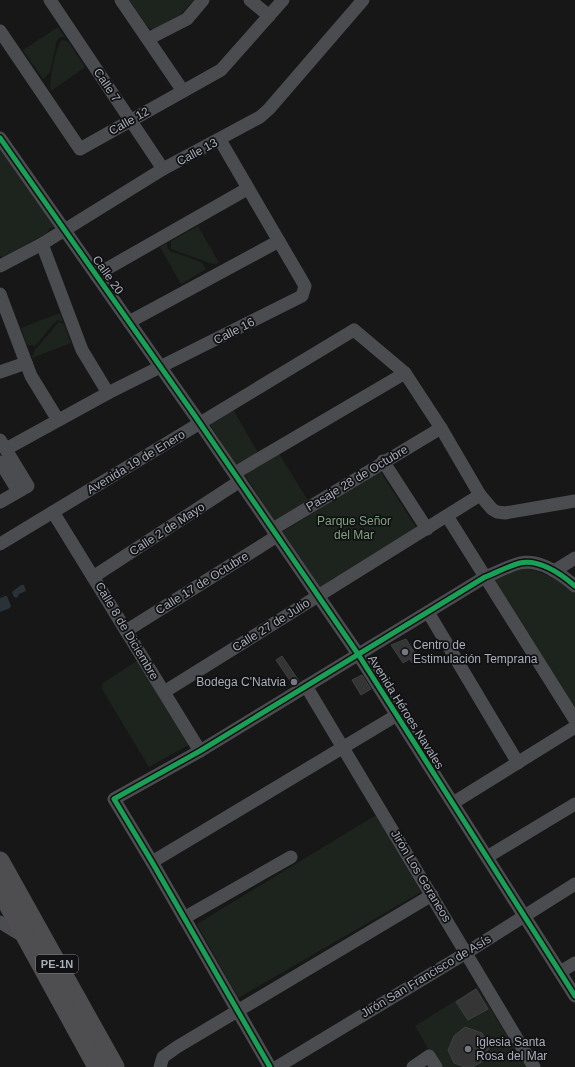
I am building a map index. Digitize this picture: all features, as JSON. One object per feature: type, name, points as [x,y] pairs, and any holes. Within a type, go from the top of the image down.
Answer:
[{"type":"highway","name":"PE-1N","points":[[0,861],[115,1067]]},
{"type":"highway","name":"PE-1N","points":[[0,890],[97,1067]]},
{"type":"street","name":"Calle 7","points":[[50,0],[163,169]]},
{"type":"street","points":[[121,0],[183,91]]},
{"type":"street","points":[[148,39],[187,19],[203,0]]},
{"type":"street","points":[[250,0],[269,16]]},
{"type":"street","name":"Calle 12","points":[[0,30],[80,149],[226,67],[283,0]]},
{"type":"street","name":"Calle 13","points":[[0,266],[42,244],[163,169],[250,123],[269,109],[357,2]]},
{"type":"street","name":"Calle 20","points":[[0,138],[198,420]]},
{"type":"street","name":"Calle 16","points":[[3,444],[58,420],[108,393],[162,368],[302,296],[305,286],[220,140]]},
{"type":"street","points":[[96,275],[247,188]]},
{"type":"street","points":[[129,322],[279,241]]},
{"type":"street","points":[[42,244],[82,350],[108,393]]},
{"type":"street","points":[[0,294],[33,380],[58,420]]},
{"type":"street","name":"Avenida 19 de Enero","points":[[0,544],[198,420],[354,330],[405,373]]},
{"type":"street","points":[[0,364],[25,359]]},
{"type":"street","points":[[0,372],[25,359]]},
{"type":"street","points":[[405,373],[441,428],[480,496],[492,509],[497,512],[505,513],[575,501]]},
{"type":"street","name":"Calle 2 de Mayo","points":[[93,577],[237,477],[405,373]]},
{"type":"street","name":"Avenida Héroes Navales","points":[[198,420],[358,654],[575,996]]},
{"type":"street","name":"Pasaje 28 de Octubre","points":[[275,533],[383,462],[441,428]]},
{"type":"street","points":[[3,444],[23,489]]},
{"type":"street","points":[[0,462],[23,489]]},
{"type":"street","points":[[383,462],[427,529]]},
{"type":"street","points":[[0,502],[23,489]]},
{"type":"street","name":"Calle 27 de Julio","points":[[164,692],[480,496]]},
{"type":"street","name":"Calle 8 de Diciembre","points":[[53,512],[200,751]]},
{"type":"street","points":[[447,516],[575,720]]},
{"type":"street","name":"Calle 17 de Octubre","points":[[126,631],[275,533]]},
{"type":"street","points":[[554,571],[575,558]]},
{"type":"street","points":[[270,1067],[114,799],[200,751],[485,578],[519,563],[526,562],[543,566],[554,571],[575,586]]},
{"type":"street","points":[[428,612],[518,762]]},
{"type":"street","name":"Jirón Los Geraneos","points":[[306,686],[534,1067]]},
{"type":"street","points":[[152,862],[397,715]]},
{"type":"street","points":[[453,803],[575,727]]},
{"type":"street","points":[[486,857],[575,804]]},
{"type":"street","points":[[184,918],[291,857]]},
{"type":"street","name":"Jirón San Francisco de Asís","points":[[277,1067],[466,953],[575,884]]},
{"type":"street","points":[[164,1064],[237,1011],[432,895]]},
{"type":"street","points":[[0,922],[26,938]]},
{"type":"street","points":[[560,972],[575,963]]},
{"type":"street","points":[[413,1067],[433,1062]]},
{"type":"green space","points":[[129,0],[194,0],[180,15],[153,30],[148,27]]},
{"type":"green space","points":[[58,27],[65,37],[61,37],[57,40],[50,72],[43,79],[23,50]]},
{"type":"green space","points":[[62,40],[68,41],[85,67],[51,91],[50,87],[53,65],[57,49]]},
{"type":"green space","points":[[0,144],[55,227],[50,228],[47,233],[3,257],[0,256]]},
{"type":"green space","points":[[198,226],[219,263],[213,264],[171,249],[171,241]]},
{"type":"green space","points":[[167,243],[167,248],[170,251],[201,262],[206,269],[181,284],[160,247]]},
{"type":"green space","points":[[60,313],[63,322],[58,320],[54,323],[35,346],[27,345],[21,328]]},
{"type":"green space","points":[[59,322],[64,324],[71,343],[32,358],[35,350]]},
{"type":"green space","points":[[230,404],[258,453],[235,465],[209,423]]},
{"type":"green space","points":[[279,454],[309,502],[275,523],[245,475]]},
{"type":"green space","name":"Parque Señor del Mar","points":[[380,471],[417,529],[316,592],[279,534]]},
{"type":"green space","points":[[526,568],[552,578],[570,589],[575,594],[575,712],[494,581],[497,577]]},
{"type":"green space","points":[[140,659],[192,743],[149,767],[102,689],[103,683]]},
{"type":"green space","points":[[376,815],[421,892],[238,998],[197,924]]},
{"type":"green space","points":[[477,987],[526,1066],[525,1067],[439,1067],[415,1026]]},
{"type":"shaded area","points":[[21,585],[24,585],[26,591],[19,594],[17,598],[14,597],[12,592]]},
{"type":"shaded area","points":[[7,596],[11,606],[10,608],[0,612],[0,598]]},
{"type":"building","name":"Centro de Estimulación Temprana","points":[[406,639],[418,658],[412,663],[410,659],[403,663],[391,645]]},
{"type":"building","points":[[282,656],[299,681],[293,685],[276,660]]},
{"type":"building","points":[[362,675],[371,689],[361,695],[352,680]]},
{"type":"building","points":[[476,989],[488,1009],[468,1020],[456,1002]]},
{"type":"building","name":"Iglesia Santa Rosa del Mar","points":[[465,1027],[482,1033],[489,1047],[484,1061],[472,1067],[465,1067],[454,1063],[448,1050],[454,1036]]},
{"type":"cycle path","points":[[0,138],[195,416],[358,654],[575,996]]},
{"type":"cycle path","points":[[270,1067],[114,799],[200,751],[485,577],[516,564],[527,562],[549,568],[575,586]]},
{"type":"place","name":"Centro de Estimulación Temprana","points":[[405,652]]},
{"type":"place","name":"Bodega C'Natvia","points":[[294,682]]},
{"type":"place","name":"Iglesia Santa Rosa del Mar","points":[[468,1049]]}]
